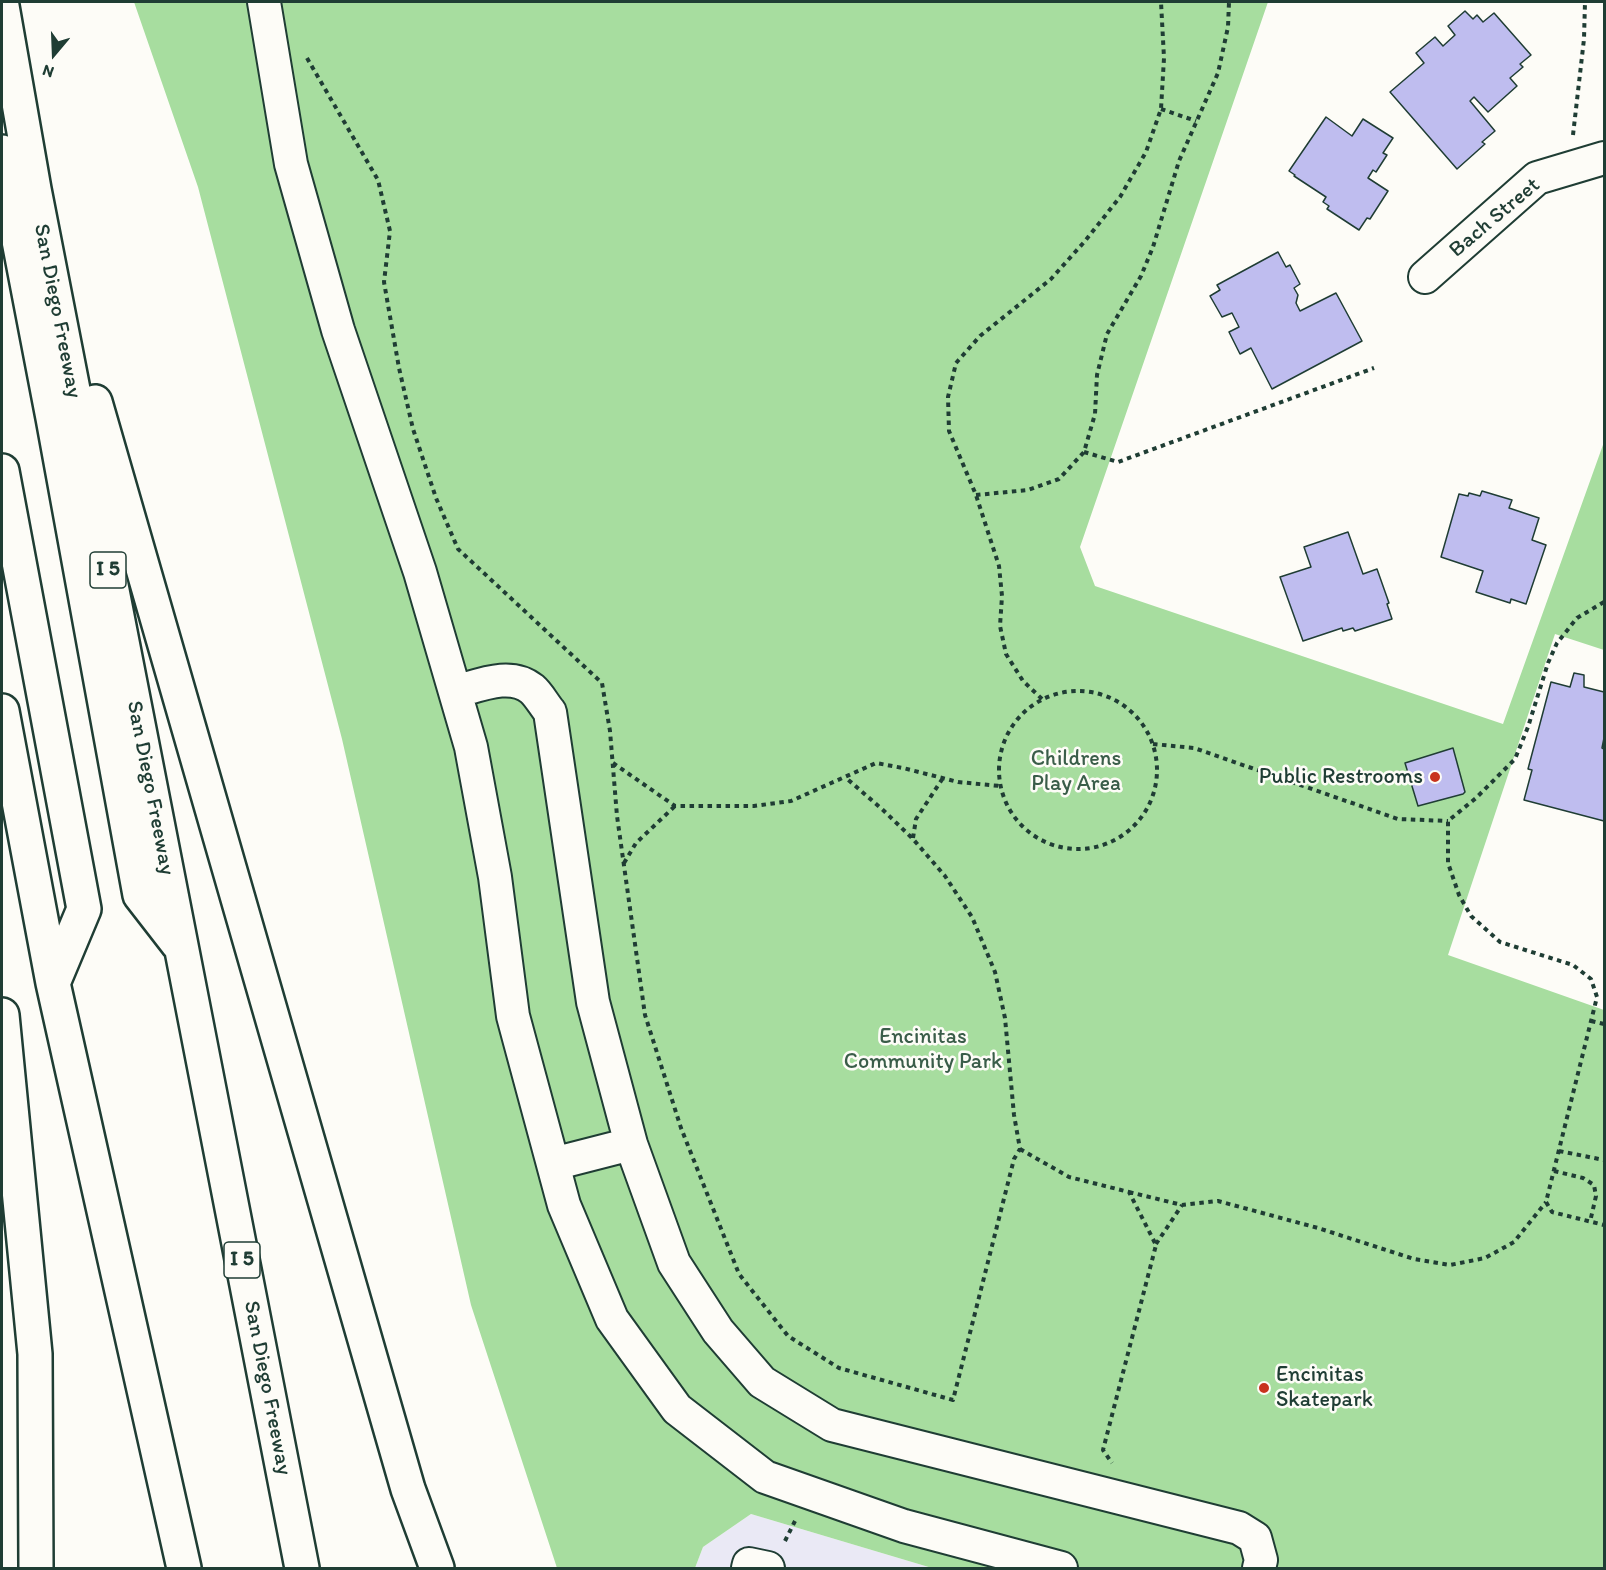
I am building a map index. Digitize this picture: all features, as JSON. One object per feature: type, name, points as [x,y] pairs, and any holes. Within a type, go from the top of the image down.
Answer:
[{"type":"highway","name":"San Diego Freeway","points":[[2,6],[34,189],[302,1569]]},
{"type":"highway","points":[[2,152],[140,895],[182,951]]},
{"type":"highway","points":[[34,189],[408,1489],[437,1569]]},
{"type":"highway","points":[[2,471],[84,909],[53,983]]},
{"type":"highway","points":[[2,711],[53,983],[184,1569]]},
{"type":"highway","points":[[2,811],[11,765]]},
{"type":"highway","points":[[2,1015],[35,1354],[36,1569]]},
{"type":"street","points":[[264,2],[291,164],[338,330],[420,572],[471,747],[491,855],[513,1016],[564,1205],[612,1320],[677,1409],[765,1477],[904,1526],[1061,1569]]},
{"type":"street","name":"Bach Street","points":[[1425,277],[1537,177],[1605,158]]},
{"type":"street","points":[[455,692],[492,682],[515,681],[532,689],[550,712],[593,1002],[631,1144],[674,1263],[718,1331],[762,1382],[832,1425],[1239,1528],[1256,1539],[1261,1560],[1259,1569]]},
{"type":"street","points":[[554,1164],[631,1144]]},
{"type":"street","points":[[748,1569],[749,1564],[768,1569]]},
{"type":"path","points":[[1042,699],[1023,681],[1006,654],[1000,626],[1002,596],[999,566],[976,495],[948,431],[948,397],[956,363],[980,336],[1051,279],[1120,197],[1146,152],[1161,109],[1164,58],[1161,2]]},
{"type":"path","points":[[976,495],[1028,490],[1059,479],[1084,452],[1095,414],[1097,375],[1107,334],[1141,276],[1153,247],[1179,161],[1218,73],[1228,27],[1228,2]]},
{"type":"path","points":[[1569,168],[1584,39],[1585,2]]},
{"type":"path","points":[[1161,109],[1196,121]]},
{"type":"path","points":[[1084,452],[1118,462],[1374,368]]},
{"type":"path","points":[[1153,744],[1194,748],[1398,819],[1448,821],[1476,798],[1515,759],[1557,643],[1577,618],[1605,602]]},
{"type":"path","points":[[1068,691],[1095,693],[1120,703],[1140,721],[1153,744],[1157,771],[1152,797],[1140,819],[1121,836],[1098,847],[1072,849],[1047,843],[1026,830],[1009,810],[1000,786],[999,761],[1005,737],[1021,715],[1042,699],[1068,691]]},
{"type":"path","points":[[613,763],[675,806],[754,806],[791,801],[876,764],[943,778],[1000,786]]},
{"type":"path","points":[[845,777],[913,839],[945,876],[972,917],[995,972],[1005,1018],[1014,1115],[1020,1149],[1014,1159],[953,1400]]},
{"type":"path","points":[[913,839],[916,819],[943,778]]},
{"type":"path","points":[[624,864],[636,843],[675,806]]},
{"type":"path","points":[[1020,1149],[1069,1177],[1182,1205],[1218,1201],[1318,1228],[1414,1259],[1450,1265],[1485,1258],[1514,1242],[1546,1202],[1597,997],[1591,980],[1573,965],[1500,942],[1471,916],[1459,895],[1448,863],[1448,821]]},
{"type":"path","points":[[1591,1020],[1605,1024]]},
{"type":"path","points":[[1559,1150],[1605,1160]]},
{"type":"path","points":[[1554,1171],[1583,1179],[1594,1185],[1596,1196],[1590,1222]]},
{"type":"path","points":[[1129,1192],[1156,1245]]},
{"type":"path","points":[[1546,1202],[1552,1212],[1605,1225]]},
{"type":"path","points":[[1105,1444],[1156,1245],[1182,1205]]},
{"type":"shaded area","points":[[751,1514],[932,1568],[695,1568],[703,1547]]},
{"type":"green space","name":"Encinitas Community Park","points":[[134,2],[1268,2],[1080,547],[1095,586],[1503,724],[1604,442],[1604,650],[1555,634],[1448,955],[1604,1010],[1604,1568],[932,1568],[751,1514],[703,1547],[695,1568],[557,1568],[471,1305],[342,739],[198,187]]},
{"type":"building","points":[[1465,11],[1473,19],[1477,15],[1483,22],[1494,13],[1531,55],[1520,64],[1523,67],[1510,78],[1517,86],[1488,112],[1474,97],[1470,101],[1495,131],[1482,142],[1485,144],[1457,169],[1390,92],[1424,63],[1416,53],[1435,37],[1443,46],[1455,35],[1448,26]]},
{"type":"building","points":[[1326,117],[1352,136],[1363,119],[1393,138],[1383,153],[1387,155],[1376,172],[1373,170],[1368,178],[1388,191],[1370,219],[1367,218],[1359,230],[1327,209],[1329,206],[1323,202],[1326,197],[1289,171]]},
{"type":"building","points":[[1278,252],[1286,267],[1290,265],[1300,284],[1294,288],[1298,295],[1296,303],[1300,311],[1336,293],[1362,341],[1272,389],[1251,348],[1240,354],[1229,332],[1239,327],[1232,313],[1222,317],[1210,296],[1220,290],[1217,285]]},
{"type":"building","points":[[1482,491],[1512,500],[1509,508],[1539,518],[1532,540],[1546,545],[1526,604],[1511,599],[1510,603],[1476,592],[1483,571],[1441,557],[1459,494],[1468,496],[1469,493],[1480,496]]},
{"type":"building","points":[[1348,532],[1363,574],[1377,569],[1392,619],[1355,631],[1353,628],[1343,631],[1342,628],[1303,641],[1280,577],[1311,567],[1304,547]]},
{"type":"building","points":[[1574,673],[1584,675],[1584,687],[1604,692],[1602,748],[1604,749],[1604,821],[1524,800],[1532,770],[1528,769],[1551,682],[1570,687]]},
{"type":"building","name":"Public Restrooms","points":[[1453,748],[1465,792],[1418,806],[1405,763]]},
{"type":"place","name":"Public Restrooms","points":[[1435,777]]},
{"type":"place","name":"Encinitas Skatepark","points":[[1264,1388]]},
{"type":"park label","name":"Childrens Play Area","points":[[1076,772]]}]
